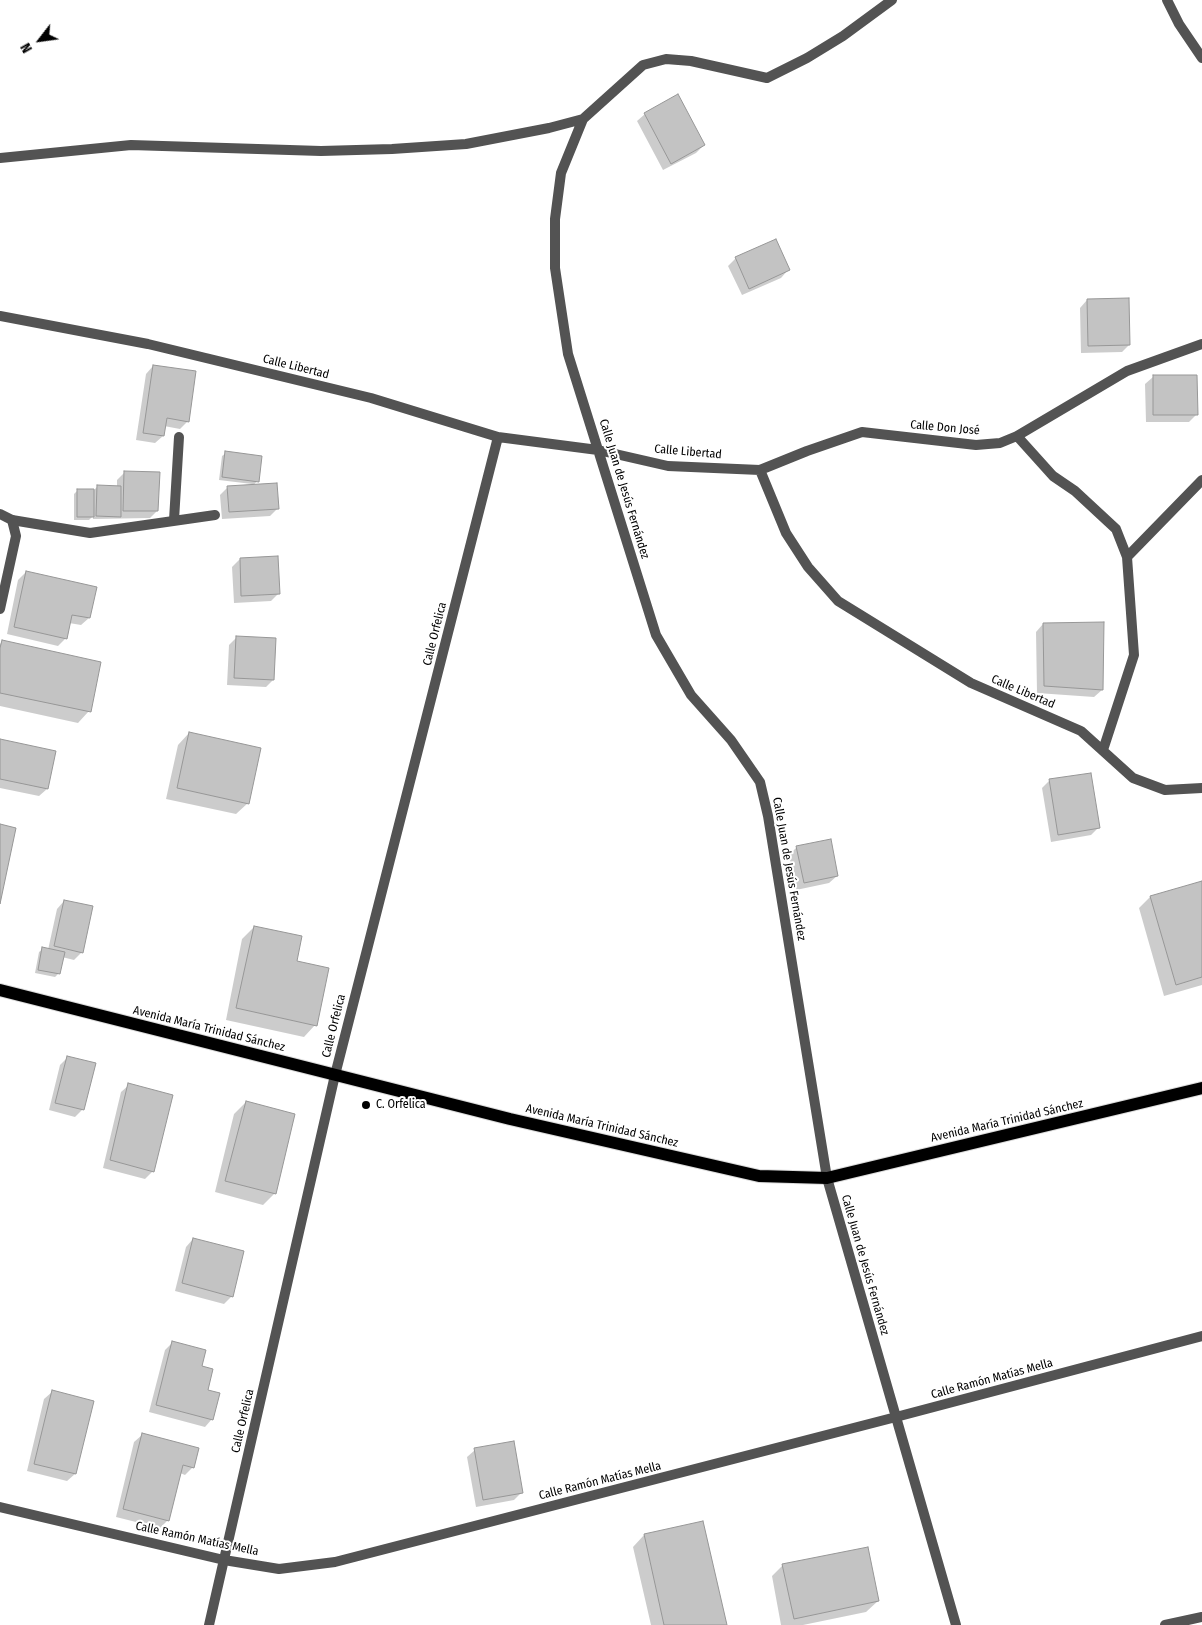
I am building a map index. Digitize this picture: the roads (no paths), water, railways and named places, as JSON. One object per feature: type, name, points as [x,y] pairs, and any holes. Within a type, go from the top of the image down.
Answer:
[{"type":"main road","name":"Avenida María Trinidad Sánchez","points":[[0,990],[520,1121],[759,1176],[827,1178],[1202,1088]]},
{"type":"street","points":[[0,158],[131,145],[322,151],[392,150],[466,144],[549,128],[583,119],[643,65],[666,59],[683,60],[768,78],[807,58],[843,36],[892,0]]},
{"type":"street","points":[[1167,0],[1179,24],[1202,58]]},
{"type":"street","name":"Calle Juan de Jesús Fernández","points":[[583,119],[561,173],[555,219],[555,268],[568,354],[656,635],[692,695],[731,740],[760,782],[768,816],[827,1178],[956,1625]]},
{"type":"street","name":"Calle Libertad","points":[[0,316],[148,344],[371,398],[498,437],[598,450],[668,466],[760,470],[786,533],[808,567],[838,601],[970,683],[1081,731],[1133,778],[1166,790],[1202,788]]},
{"type":"street","name":"Calle Don José","points":[[760,470],[862,432],[976,445],[1000,443],[1016,436],[1127,371],[1202,344]]},
{"type":"street","points":[[1016,436],[1053,476],[1075,491],[1116,529],[1127,557],[1134,655],[1103,750]]},
{"type":"street","points":[[174,520],[179,437]]},
{"type":"street","name":"Calle Orfelica","points":[[209,1625],[334,1075],[498,437]]},
{"type":"street","points":[[1127,557],[1202,480]]},
{"type":"street","points":[[0,514],[12,520],[90,533],[215,515]]},
{"type":"street","points":[[0,609],[1,596],[16,536],[12,520]]},
{"type":"street","name":"Calle Ramón Matías Mella","points":[[0,1507],[224,1560],[279,1569],[335,1562],[1202,1336]]},
{"type":"street","points":[[1165,1625],[1202,1617]]},
{"type":"place","name":"C. Orfelica","points":[[366,1105]]}]
